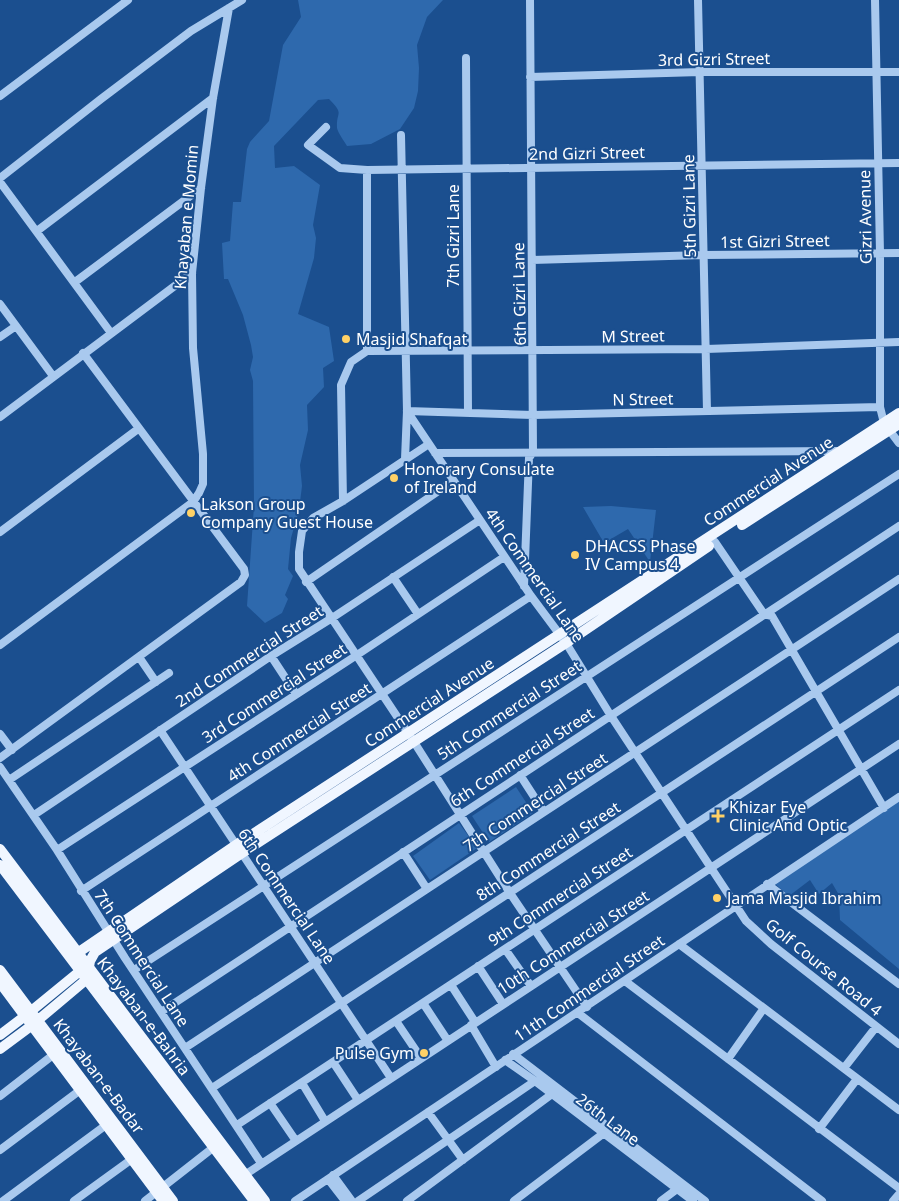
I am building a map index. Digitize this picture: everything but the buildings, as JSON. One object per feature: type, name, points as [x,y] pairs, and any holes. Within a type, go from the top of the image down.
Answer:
[{"type":"main road","name":"Commercial Avenue","points":[[78,954],[854,452],[891,426],[899,413]]},
{"type":"main road","name":"Commercial Avenue","points":[[564,639],[842,451],[891,426]]},
{"type":"main road","name":"Khayaban-e-Bahria","points":[[0,849],[16,879],[85,972],[246,1174],[265,1201]]},
{"type":"main road","name":"Khayaban-e-Bahria","points":[[0,865],[16,879],[78,954],[85,972],[96,990],[254,1201]]},
{"type":"main road","name":"Commercial Avenue","points":[[0,1049],[35,1023],[77,987],[92,954],[110,935]]},
{"type":"main road","name":"Khayaban-e-Badar","points":[[0,970],[28,1014]]},
{"type":"main road","name":"Commercial Avenue","points":[[0,1035],[85,972]]},
{"type":"main road","name":"Khayaban-e-Badar","points":[[0,984],[35,1023],[161,1194]]},
{"type":"main road","points":[[77,987],[96,990]]},
{"type":"main road","name":"Khayaban-e-Badar","points":[[35,1023],[53,1054],[83,1088],[106,1125],[132,1159],[161,1194],[173,1201]]},
{"type":"street","points":[[0,96],[128,0]]},
{"type":"street","points":[[0,178],[191,31],[242,0]]},
{"type":"street","name":"6th Gizri Lane","points":[[524,586],[529,458],[533,452],[534,351],[530,0]]},
{"type":"street","name":"5th Gizri Lane","points":[[698,0],[707,411]]},
{"type":"street","name":"Gizri Avenue","points":[[875,0],[880,253],[880,407],[891,426]]},
{"type":"street","name":"Khayaban e Momin","points":[[193,502],[200,493],[203,484],[203,454],[193,348],[192,273],[213,98],[229,8]]},
{"type":"street","name":"7th Gizri Lane","points":[[466,58],[468,413]]},
{"type":"street","name":"3rd Gizri Street","points":[[530,77],[700,72],[899,72]]},
{"type":"street","points":[[37,231],[213,98]]},
{"type":"street","name":"2nd Gizri Street","points":[[326,127],[308,145],[340,168],[367,170],[467,170],[703,164],[899,163]]},
{"type":"street","points":[[401,136],[407,411],[405,459]]},
{"type":"street","points":[[343,501],[341,385],[351,362],[367,351],[367,170]]},
{"type":"street","points":[[0,182],[111,333]]},
{"type":"street","points":[[75,282],[201,188]]},
{"type":"street","name":"1st Gizri Street","points":[[532,260],[703,255],[899,253]]},
{"type":"street","points":[[0,416],[192,273]]},
{"type":"street","points":[[0,304],[53,376]]},
{"type":"street","points":[[0,337],[16,326]]},
{"type":"street","name":"M Street","points":[[367,351],[468,352],[706,349],[899,342]]},
{"type":"street","points":[[0,758],[241,582],[245,575],[244,569],[83,353]]},
{"type":"street","name":"N Street","points":[[407,411],[533,415],[880,407]]},
{"type":"street","name":"4th Commercial Lane","points":[[407,411],[524,586],[564,639],[611,716],[687,830],[735,907]]},
{"type":"street","points":[[891,426],[899,443]]},
{"type":"street","points":[[0,532],[138,429]]},
{"type":"street","points":[[429,444],[343,501],[313,518],[302,532],[299,569],[357,655],[534,930],[587,1007]]},
{"type":"street","points":[[435,453],[854,452]]},
{"type":"street","name":"5th Commercial Street","points":[[134,970],[899,474]]},
{"type":"street","points":[[306,582],[453,480]]},
{"type":"street","points":[[0,646],[193,502]]},
{"type":"street","name":"2nd Commercial Street","points":[[34,815],[271,656],[480,520]]},
{"type":"street","name":"6th Commercial Street","points":[[161,1012],[899,526]]},
{"type":"street","points":[[715,542],[764,614],[772,616],[840,729],[884,808]]},
{"type":"street","name":"3rd Commercial Street","points":[[57,850],[357,655],[504,556]]},
{"type":"street","points":[[393,577],[418,614]]},
{"type":"street","name":"7th Commercial Street","points":[[186,1048],[899,579]]},
{"type":"street","name":"4th Commercial Street","points":[[82,891],[531,596]]},
{"type":"street","name":"8th Commercial Street","points":[[212,1088],[899,637]]},
{"type":"street","points":[[271,656],[296,694]]},
{"type":"street","points":[[138,657],[156,682]]},
{"type":"street","points":[[10,780],[168,674]]},
{"type":"street","name":"9th Commercial Street","points":[[237,1125],[899,690]]},
{"type":"street","name":"6th Commercial Lane","points":[[160,730],[392,1078]]},
{"type":"street","points":[[0,734],[12,750]]},
{"type":"street","name":"10th Commercial Street","points":[[246,1174],[899,744]]},
{"type":"street","name":"7th Commercial Lane","points":[[0,767],[34,815],[110,935],[262,1163]]},
{"type":"street","points":[[520,775],[544,812]]},
{"type":"street","name":"11th Commercial Street","points":[[294,1201],[899,797]]},
{"type":"street","points":[[403,852],[427,889]]},
{"type":"street","points":[[767,884],[899,984]]},
{"type":"street","name":"Golf Course Road 4","points":[[735,907],[746,921],[771,944],[899,1044]]},
{"type":"street","points":[[679,944],[899,1110]]},
{"type":"street","points":[[505,949],[531,986]]},
{"type":"street","points":[[478,966],[503,1004]]},
{"type":"street","points":[[625,981],[899,1188]]},
{"type":"street","points":[[451,985],[496,1067]]},
{"type":"street","points":[[423,1003],[448,1041]]},
{"type":"street","points":[[728,1059],[764,1008]]},
{"type":"street","points":[[578,1013],[822,1201]]},
{"type":"street","points":[[396,1021],[421,1058]]},
{"type":"street","points":[[844,1068],[876,1027]]},
{"type":"street","points":[[0,1096],[53,1054]]},
{"type":"street","points":[[513,1054],[705,1201]]},
{"type":"street","name":"26th Lane","points":[[504,1060],[535,1081],[693,1201]]},
{"type":"street","points":[[333,1062],[358,1100]]},
{"type":"street","points":[[819,1129],[857,1079]]},
{"type":"street","points":[[358,1201],[535,1081]]},
{"type":"street","points":[[302,1082],[325,1121]]},
{"type":"street","points":[[0,1150],[83,1088]]},
{"type":"street","points":[[407,1201],[552,1094]]},
{"type":"street","points":[[270,1103],[296,1141]]},
{"type":"street","points":[[428,1112],[463,1160]]},
{"type":"street","points":[[3,1201],[106,1125]]},
{"type":"street","points":[[514,1201],[604,1133]]},
{"type":"street","points":[[145,1201],[161,1194],[214,1147]]},
{"type":"street","points":[[74,1201],[132,1159]]},
{"type":"street","points":[[331,1177],[345,1201]]},
{"type":"street","points":[[331,1177],[352,1201]]},
{"type":"street","points":[[661,1201],[677,1189]]},
{"type":"street","points":[[893,1201],[899,1194]]},
{"type":"shaded area","points":[[298,0],[443,0],[427,17],[417,45],[418,91],[414,108],[400,129],[371,144],[347,146],[337,128],[339,113],[337,108],[329,99],[318,100],[274,146],[275,168],[294,166],[320,185],[313,225],[316,238],[314,258],[298,314],[329,327],[334,361],[323,368],[324,387],[307,405],[308,430],[300,465],[302,486],[299,510],[291,538],[288,569],[293,576],[285,595],[288,599],[282,613],[265,623],[247,606],[254,506],[253,381],[250,370],[253,357],[243,315],[228,279],[224,279],[222,243],[230,241],[233,202],[241,202],[247,149],[250,142],[269,121],[283,45],[301,17]]},
{"type":"shaded area","points":[[611,506],[656,510],[650,562],[628,529],[604,543],[583,507]]},
{"type":"shaded area","points":[[516,787],[533,813],[489,842],[472,816]]},
{"type":"shaded area","points":[[899,800],[899,969],[840,920],[839,895],[832,883],[819,894],[810,880],[789,896],[774,883]]},
{"type":"shaded area","points":[[459,823],[477,848],[430,880],[413,856]]},
{"type":"place","name":"Masjid Shafqat","points":[[346,339]]},
{"type":"place","name":"Honorary Consulate of Ireland","points":[[394,478]]},
{"type":"place","name":"Lakson Group Company Guest House","points":[[191,513]]},
{"type":"place","name":"DHACSS Phase IV Campus 4","points":[[575,555]]},
{"type":"place","name":"Khizar Eye Clinic And Optic","points":[[718,816]]},
{"type":"place","name":"Jama Masjid Ibrahim","points":[[717,898]]},
{"type":"place","name":"Pulse Gym","points":[[424,1053]]}]
